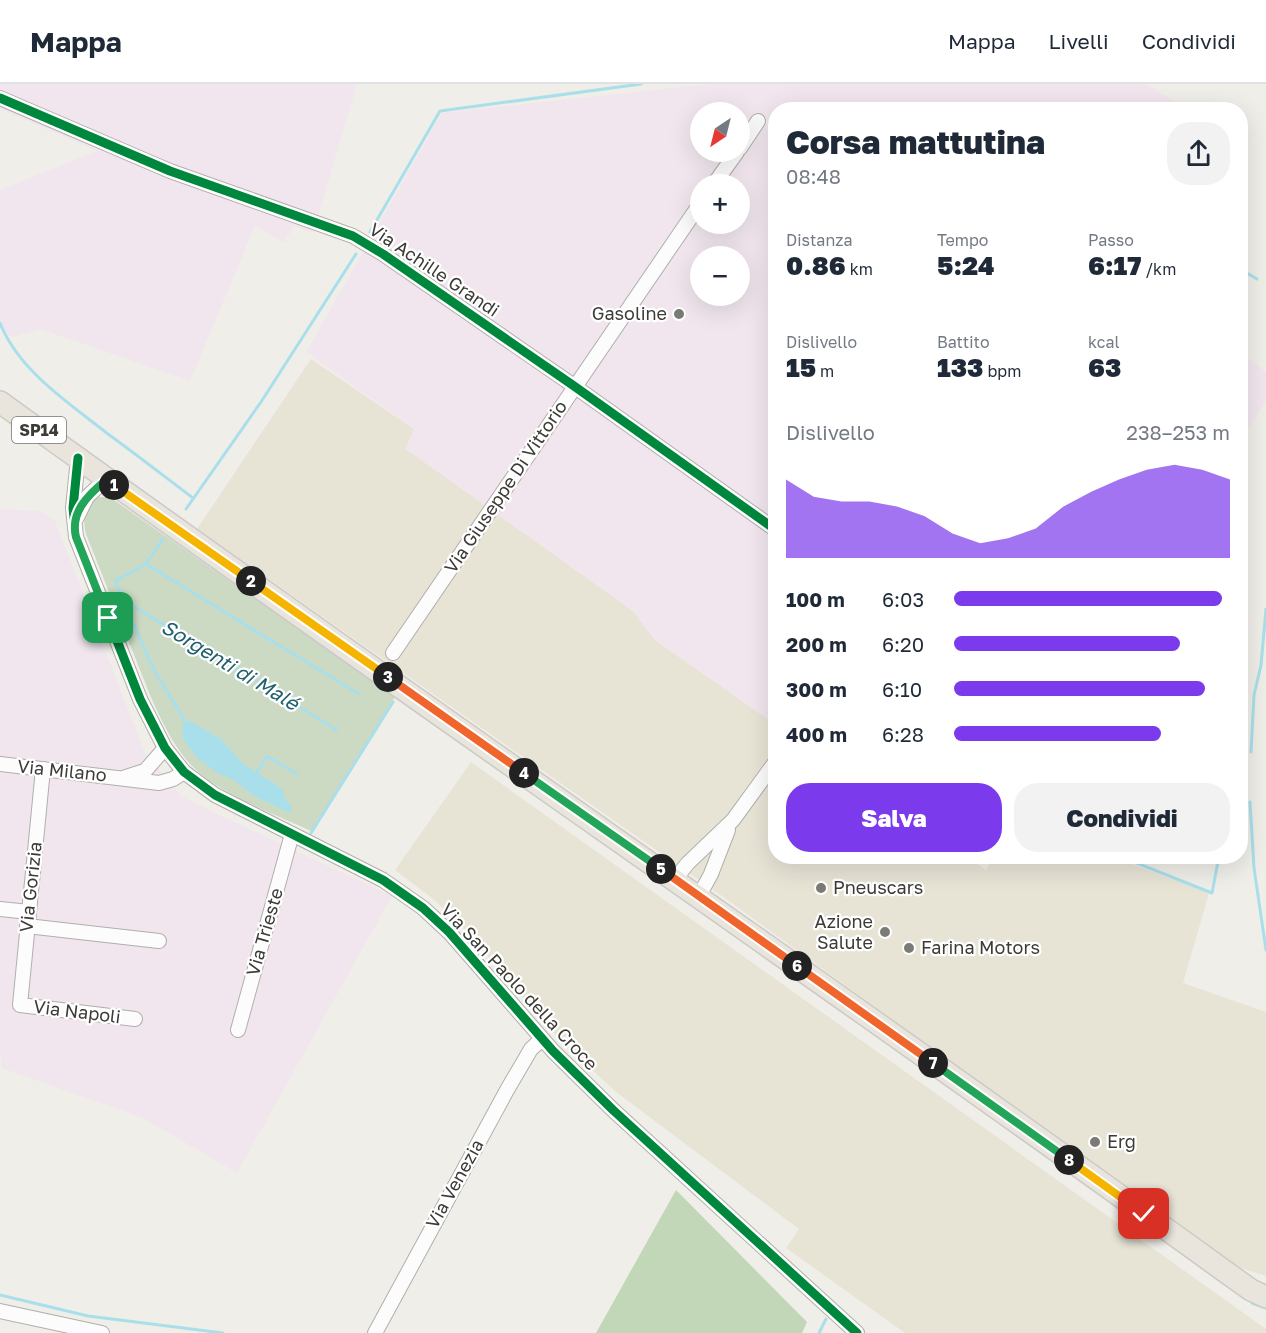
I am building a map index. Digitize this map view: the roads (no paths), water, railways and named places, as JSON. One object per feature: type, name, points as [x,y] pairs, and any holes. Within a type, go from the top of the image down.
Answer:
[{"type":"main road","name":"SP14","points":[[0,402],[106,480],[675,879],[1251,1290],[1266,1297]]},
{"type":"main road","name":"SP14","points":[[1223,1270],[1266,1286]]},
{"type":"street","name":"Via Achille Grandi","points":[[0,98],[170,171],[353,236],[383,254],[574,386],[768,524]]},
{"type":"street","points":[[750,133],[758,121]]},
{"type":"street","name":"Via Giuseppe Di Vittorio","points":[[393,653],[690,218]]},
{"type":"street","name":"Via San Paolo della Croce","points":[[78,458],[73,508],[76,537],[140,699],[165,748],[184,772],[215,795],[383,880],[423,908],[450,932],[542,1039],[612,1110],[857,1333]]},
{"type":"street","points":[[74,523],[85,500],[106,480]]},
{"type":"street","name":"Via Milano","points":[[124,778],[145,771],[165,748]]},
{"type":"street","name":"Via Milano","points":[[0,764],[159,783],[173,779],[184,772]]},
{"type":"street","name":"Via Gorizia","points":[[20,1005],[43,769]]},
{"type":"street","points":[[675,879],[688,863],[733,820],[768,772]]},
{"type":"street","points":[[699,896],[711,874],[733,820]]},
{"type":"street","name":"Via Trieste","points":[[238,1030],[292,834]]},
{"type":"street","points":[[0,909],[28,919],[159,941]]},
{"type":"street","name":"Via Napoli","points":[[20,1005],[135,1019]]},
{"type":"street","name":"Via Venezia","points":[[375,1333],[507,1090],[531,1049],[542,1039]]},
{"type":"street","points":[[0,1311],[102,1333]]},
{"type":"water","points":[[190,721],[221,739],[242,763],[282,789],[292,808],[290,813],[254,796],[234,780],[219,774],[197,758],[183,739],[184,722]]},
{"type":"waterway","points":[[370,232],[440,111],[641,84]]},
{"type":"waterway","points":[[186,509],[261,402],[356,254]]},
{"type":"waterway","points":[[1248,274],[1257,279]]},
{"type":"waterway","points":[[0,323],[19,356],[46,385],[193,498]]},
{"type":"waterway","points":[[163,539],[146,564],[115,581],[154,670],[187,724]]},
{"type":"waterway","name":"Sorgenti di Malé","points":[[146,564],[359,694]]},
{"type":"waterway","name":"Sorgenti di Malé","points":[[123,600],[337,730]]},
{"type":"waterway","points":[[1251,752],[1254,695],[1261,665],[1266,609]]},
{"type":"waterway","points":[[311,833],[393,702]]},
{"type":"waterway","points":[[255,776],[267,756],[297,774]]},
{"type":"waterway","points":[[1250,802],[1254,868],[1266,950]]},
{"type":"waterway","points":[[1139,864],[1212,893],[1217,864]]},
{"type":"waterway","points":[[0,1295],[88,1316],[223,1333]]},
{"type":"waterway","points":[[1252,1303],[1266,1308]]},
{"type":"waterway","points":[[819,1333],[826,1319]]},
{"type":"place","name":"Gasoline","points":[[679,314]]},
{"type":"place","name":"Pneuscars","points":[[821,888]]},
{"type":"place","name":"Azione Salute","points":[[885,932]]},
{"type":"place","name":"Farina Motors","points":[[909,948]]},
{"type":"place","name":"Erg","points":[[1095,1142]]}]
